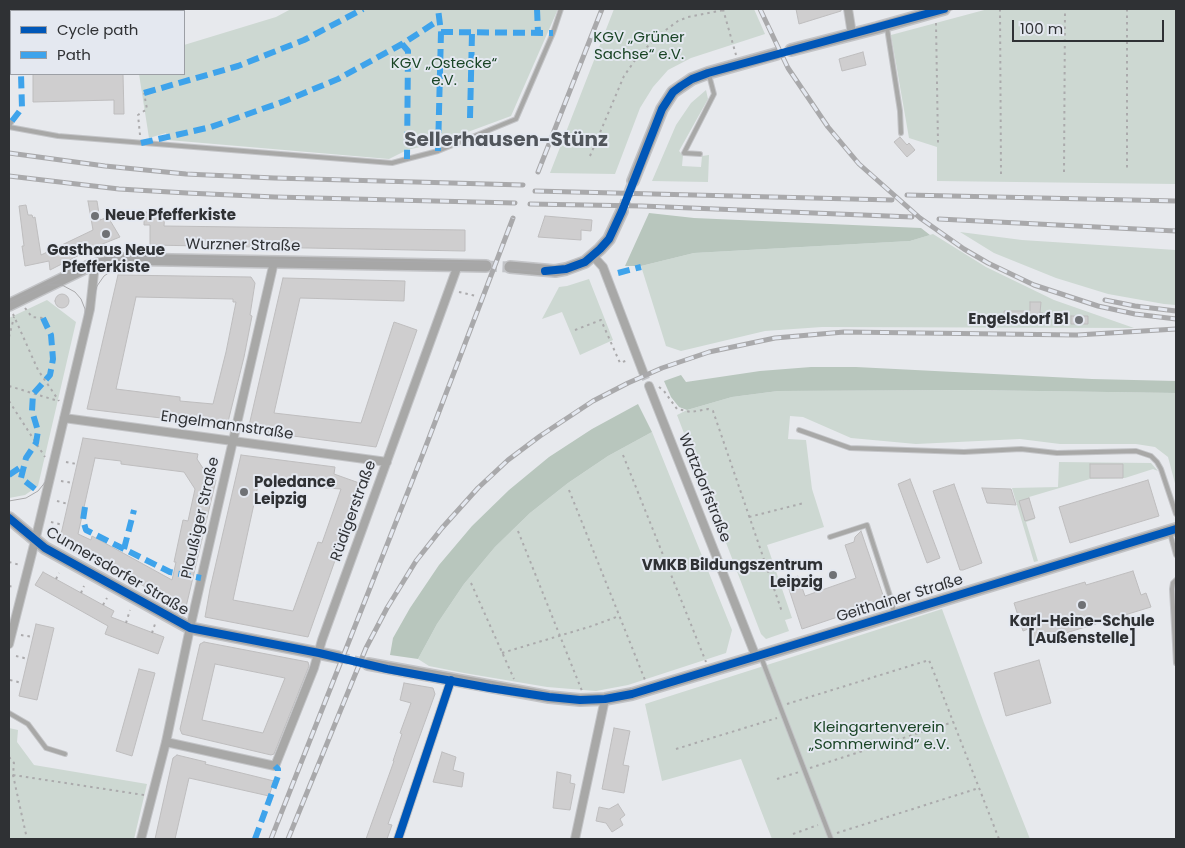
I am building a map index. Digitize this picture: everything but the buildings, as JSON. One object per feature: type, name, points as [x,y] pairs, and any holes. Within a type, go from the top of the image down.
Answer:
[{"type":"street","points":[[848,9],[852,34]]},
{"type":"street","points":[[791,50],[944,9]]},
{"type":"street","points":[[633,182],[662,108],[673,92],[692,79],[708,73],[776,54]]},
{"type":"street","points":[[510,267],[555,270],[577,265],[593,256],[609,239],[622,211]]},
{"type":"street","points":[[593,256],[602,268],[643,372]]},
{"type":"street","name":"Wurzner Straße","points":[[9,305],[95,264],[125,259],[486,266]]},
{"type":"street","name":"Plaußiger Straße","points":[[141,839],[166,742],[190,628],[274,262]]},
{"type":"street","points":[[9,644],[90,308],[95,264]]},
{"type":"street","name":"Rüdigerstraße","points":[[166,742],[275,766],[314,668],[458,265]]},
{"type":"street","name":"Watzdorfstraße","points":[[649,386],[759,656]]},
{"type":"street","name":"Engelmannstraße","points":[[64,418],[387,462]]},
{"type":"street","name":"Cunnersdorfer Straße","points":[[9,518],[35,541],[190,628],[338,658]]},
{"type":"street","name":"Geithainer Straße","points":[[605,699],[632,694],[710,671],[1173,529]]},
{"type":"street","points":[[368,664],[520,693],[586,700],[605,699],[575,839]]},
{"type":"street","points":[[398,839],[451,680]]},
{"type":"lane","points":[[12,121],[9,126],[58,136],[392,163],[438,152],[516,119],[553,33],[561,9]]},
{"type":"lane","points":[[887,25],[900,111],[901,133]]},
{"type":"lane","points":[[700,154],[684,153],[714,94],[708,73]]},
{"type":"lane","points":[[799,430],[850,448],[964,452],[1021,449],[1057,453],[1136,451],[1150,456],[1157,462],[1176,514]]},
{"type":"lane","points":[[830,537],[867,525],[891,599],[894,615]]},
{"type":"lane","points":[[1173,529],[1176,555]]},
{"type":"lane","points":[[1176,580],[1173,583],[1172,589],[1176,663]]},
{"type":"lane","points":[[759,656],[831,837]]},
{"type":"lane","points":[[9,713],[28,724],[46,748],[65,754]]},
{"type":"path","points":[[1000,9],[1001,174]]},
{"type":"path","points":[[1064,172],[1065,9]]},
{"type":"path","points":[[1127,9],[1127,170]]},
{"type":"path","points":[[590,156],[624,76],[638,56],[659,35],[678,21],[688,17],[724,10],[733,45]]},
{"type":"path","points":[[936,23],[938,143]]},
{"type":"path","points":[[141,143],[138,115],[147,109],[144,93]]},
{"type":"path","points":[[459,292],[476,296]]},
{"type":"path","points":[[21,299],[32,317],[43,318]]},
{"type":"path","points":[[9,337],[14,317],[38,370],[58,401],[9,386]]},
{"type":"path","points":[[575,330],[601,320],[620,363],[637,356]]},
{"type":"path","points":[[649,386],[661,388],[677,409],[691,412],[713,411],[782,612]]},
{"type":"path","points":[[9,401],[45,457]]},
{"type":"path","points":[[623,455],[710,671]]},
{"type":"path","points":[[66,462],[77,464]]},
{"type":"path","points":[[62,481],[73,483]]},
{"type":"path","points":[[569,490],[649,689]]},
{"type":"path","points":[[57,501],[68,504]]},
{"type":"path","points":[[749,517],[804,503]]},
{"type":"path","points":[[52,522],[63,525]]},
{"type":"path","points":[[518,531],[586,700]]},
{"type":"path","points":[[9,562],[20,565]]},
{"type":"path","points":[[56,579],[59,573]]},
{"type":"path","points":[[471,583],[520,693]]},
{"type":"path","points":[[9,586],[14,587]]},
{"type":"path","points":[[81,593],[84,586]]},
{"type":"path","points":[[103,605],[107,598]]},
{"type":"path","points":[[126,623],[130,610]]},
{"type":"path","points":[[502,653],[620,616]]},
{"type":"path","points":[[152,633],[155,624]]},
{"type":"path","points":[[21,634],[33,637]]},
{"type":"path","points":[[16,656],[28,660]]},
{"type":"path","points":[[780,706],[929,660],[999,839]]},
{"type":"path","points":[[10,680],[22,682]]},
{"type":"path","points":[[676,749],[784,716]]},
{"type":"path","points":[[777,779],[953,722]]},
{"type":"path","points":[[9,757],[14,763],[13,775],[27,839]]},
{"type":"path","points":[[13,775],[152,796]]},
{"type":"path","points":[[831,837],[980,788]]},
{"type":"path","points":[[793,834],[825,823]]},
{"type":"green space","name":"KGV „Ostecke“ e.V.","points":[[291,9],[558,9],[511,116],[438,143],[407,150],[389,159],[168,140],[166,133],[149,138],[139,75],[185,75],[185,45],[276,17]]},
{"type":"green space","name":"KGV „Grüner Sachse“ e.V.","points":[[614,9],[754,9],[765,34],[691,58],[668,70],[653,87],[640,108],[615,174],[550,173]]},
{"type":"green space","points":[[988,9],[1176,9],[1176,184],[937,181],[937,147],[909,138],[891,35]]},
{"type":"green space","points":[[706,90],[708,99],[679,151],[683,155],[682,166],[701,167],[702,156],[709,155],[708,182],[652,181],[676,125],[691,103]]},
{"type":"green space","points":[[960,232],[1022,240],[1176,250],[1176,305],[1108,294],[1056,278],[994,253]]},
{"type":"green space","points":[[933,234],[986,267],[1054,300],[1134,328],[822,327],[765,331],[681,351],[666,346],[641,266],[694,253],[910,241]]},
{"type":"green space","points":[[589,279],[613,340],[580,355],[562,312],[542,319],[559,287]]},
{"type":"green space","points":[[47,300],[76,322],[38,486],[25,495],[9,498],[9,318]]},
{"type":"green space","points":[[970,390],[1176,393],[1176,487],[1168,457],[1155,447],[1136,444],[1060,444],[1020,439],[916,444],[851,438],[803,417],[790,416],[788,439],[806,440],[812,489],[824,527],[767,545],[792,618],[785,620],[789,631],[766,639],[761,634],[677,415],[687,410],[732,397],[778,391]]},
{"type":"green space","points":[[652,432],[732,630],[726,653],[628,685],[596,691],[547,687],[464,673],[429,666],[418,659],[437,624],[464,584],[495,547],[530,513],[568,483],[608,456]]},
{"type":"green space","points":[[1059,462],[1151,463],[1158,471],[1153,469],[1125,478],[1090,479],[1029,497],[1035,519],[1026,522],[1038,561],[1034,562],[1012,488],[1058,487]]},
{"type":"green space","name":"Kleingartenverein „Sommerwind“ e.V.","points":[[942,609],[984,723],[1030,839],[772,839],[741,759],[662,781],[645,704]]},
{"type":"green space","points":[[9,728],[18,730],[17,742],[34,765],[147,784],[134,839],[9,839]]},
{"type":"shaded area","points":[[649,213],[694,218],[921,228],[930,235],[910,241],[694,253],[641,266],[625,266]]},
{"type":"shaded area","points":[[811,367],[856,367],[1092,379],[1176,381],[1176,393],[970,390],[778,391],[732,397],[687,410],[679,407],[671,397],[664,381],[681,375],[686,382],[760,371]]},
{"type":"shaded area","points":[[638,404],[652,432],[608,456],[568,483],[530,513],[495,547],[464,584],[437,624],[418,659],[390,655],[393,638],[410,608],[439,565],[472,526],[509,490],[549,457],[592,429]]},
{"type":"tunnel","points":[[622,211],[633,181]]},
{"type":"tunnel","points":[[486,266],[510,267]]},
{"type":"tunnel","points":[[643,372],[649,386]]},
{"type":"tunnel","points":[[338,657],[368,664]]},
{"type":"tram line","points":[[792,53],[955,9]]},
{"type":"tram line","points":[[630,181],[655,117],[666,97],[672,91],[690,77],[707,70],[774,52]]},
{"type":"tram line","points":[[509,269],[555,273],[568,272],[586,264],[603,251],[611,241],[625,211]]},
{"type":"tram line","points":[[9,303],[92,263],[122,257],[487,263]]},
{"type":"tram line","points":[[90,309],[97,286],[104,276],[119,266],[139,262]]},
{"type":"tram line","points":[[48,285],[62,285],[75,292],[81,299],[85,309],[86,325]]},
{"type":"tram line","points":[[9,501],[26,498],[38,491],[47,480],[52,467]]},
{"type":"railway","points":[[538,172],[602,9]]},
{"type":"railway","points":[[760,9],[788,68],[828,127],[859,164],[920,218],[964,249],[1034,285],[1098,306],[1135,314],[1176,319]]},
{"type":"railway","points":[[9,153],[105,166],[186,174],[523,185]]},
{"type":"railway","points":[[9,176],[119,189],[187,193],[515,203]]},
{"type":"railway","points":[[535,191],[892,200]]},
{"type":"railway","points":[[907,195],[1176,201]]},
{"type":"railway","points":[[530,204],[642,206],[912,217]]},
{"type":"railway","points":[[271,839],[424,451],[513,218]]},
{"type":"railway","points":[[939,219],[1176,231]]},
{"type":"railway","points":[[1105,300],[1176,311]]},
{"type":"railway","points":[[288,839],[366,648],[387,608],[416,561],[442,528],[478,488],[508,460],[593,401],[662,368],[709,352],[775,338],[844,332],[1077,335],[1176,329]]},
{"type":"marked path","points":[[144,93],[238,66],[304,40],[363,9]]},
{"type":"marked path","points":[[438,9],[441,32],[438,151]]},
{"type":"marked path","points":[[537,9],[538,33]]},
{"type":"marked path","points":[[141,143],[211,127],[285,101],[338,79],[402,44],[439,20]]},
{"type":"marked path","points":[[441,32],[553,33]]},
{"type":"marked path","points":[[470,118],[472,33]]},
{"type":"marked path","points":[[402,44],[408,51],[407,159]]},
{"type":"marked path","points":[[12,121],[22,108],[21,75]]},
{"type":"marked path","points":[[618,273],[641,267]]},
{"type":"marked path","points":[[35,489],[21,478],[26,458],[36,443],[38,431],[32,411],[33,394],[50,375],[53,359],[51,335],[43,318]]},
{"type":"marked path","points":[[9,475],[24,465]]},
{"type":"marked path","points":[[85,507],[83,520],[86,530],[170,572],[201,578]]},
{"type":"marked path","points":[[124,549],[134,510]]},
{"type":"marked path","points":[[255,839],[278,776],[278,769],[275,766]]},
{"type":"cycle path","points":[[545,271],[566,269],[585,262],[609,239],[662,109],[673,92],[681,86],[692,79],[708,73],[944,9]]},
{"type":"cycle path","points":[[9,518],[45,548],[190,628],[319,653],[387,669],[490,688],[580,700],[605,699],[632,694],[1176,529]]},
{"type":"cycle path","points":[[398,839],[451,680]]},
{"type":"place","name":"Neue Pfefferkiste","points":[[95,216]]},
{"type":"place","name":"Gasthaus Neue Pfefferkiste","points":[[106,234]]},
{"type":"place","name":"Engelsdorf B1","points":[[1079,320]]},
{"type":"place","name":"Poledance Leipzig","points":[[244,492]]},
{"type":"place","name":"VMKB Bildungszentrum Leipzig","points":[[833,575]]},
{"type":"place","name":"Karl-Heine-Schule [Außenstelle]","points":[[1082,605]]},
{"type":"district","name":"Sellerhausen-Stünz","points":[[506,141]]}]
